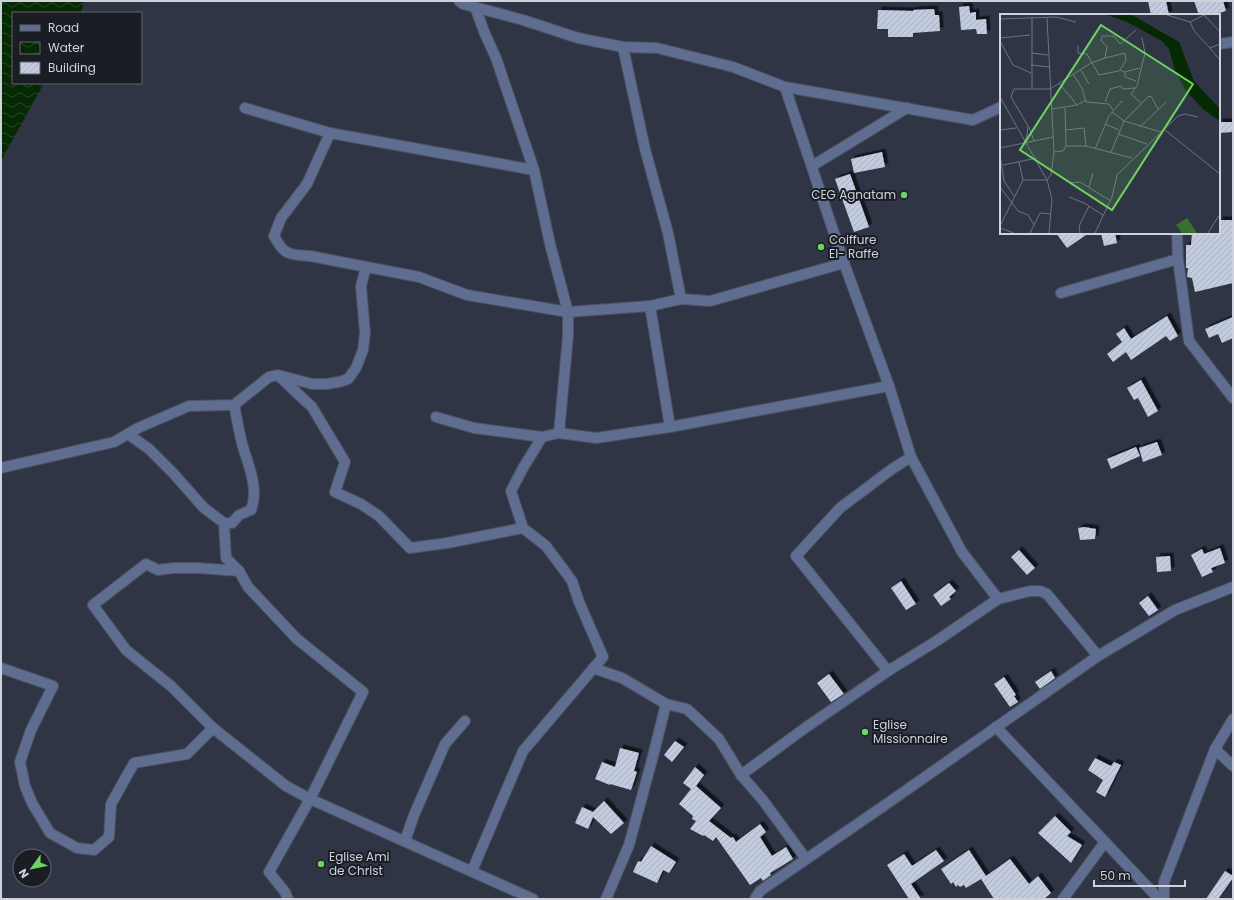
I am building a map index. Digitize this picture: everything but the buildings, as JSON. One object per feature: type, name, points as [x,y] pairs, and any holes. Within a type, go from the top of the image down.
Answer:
[{"type":"street","points":[[459,1],[463,4],[523,20],[578,38],[623,47],[657,48],[733,67],[785,87],[973,120],[1000,107]]},
{"type":"street","points":[[475,7],[501,72],[534,170],[550,244],[568,312],[568,336],[560,433]]},
{"type":"street","points":[[1220,44],[1233,42]]},
{"type":"street","points":[[623,47],[645,149],[668,233],[682,299]]},
{"type":"street","points":[[785,87],[844,263],[889,386],[908,448],[962,552],[998,598]]},
{"type":"street","points":[[245,108],[330,133],[534,170]]},
{"type":"street","points":[[812,166],[907,108]]},
{"type":"street","points":[[330,133],[307,184],[281,218],[274,236],[280,248],[292,255],[310,256],[419,277],[467,295],[568,312],[650,306],[682,299],[710,301],[844,263]]},
{"type":"street","points":[[1177,234],[1178,259],[1189,341],[1233,398]]},
{"type":"street","points":[[1061,293],[1178,259]]},
{"type":"street","points":[[1,468],[114,442],[138,428],[189,406],[234,405],[269,377],[278,375],[312,384],[327,384],[348,379],[356,368],[363,350],[365,333],[361,286],[366,267]]},
{"type":"street","points":[[650,306],[670,427]]},
{"type":"street","points":[[278,375],[312,407],[345,462],[335,492],[361,504],[379,516],[410,548],[447,543],[523,528]]},
{"type":"street","points":[[436,417],[474,428],[542,437],[560,433],[596,438],[670,427],[889,386]]},
{"type":"street","points":[[128,434],[149,449],[204,508],[224,523],[232,523],[239,515],[251,510],[254,501],[252,473],[243,446],[234,405]]},
{"type":"street","points":[[472,871],[523,750],[603,657],[579,602],[572,581],[546,546],[523,528],[512,491],[523,468],[542,437]]},
{"type":"street","points":[[888,671],[796,556],[840,508],[892,470],[908,448]]},
{"type":"street","points":[[224,523],[226,558],[239,571],[248,587],[297,639],[363,692],[310,799],[269,872],[286,892],[288,899]]},
{"type":"street","points":[[239,571],[198,568],[173,568],[158,570],[146,564],[93,605],[126,650],[171,686],[214,728],[286,786],[310,799],[533,899]]},
{"type":"street","points":[[755,899],[760,890],[1098,656],[1175,610],[1233,587]]},
{"type":"street","points":[[741,775],[805,728],[888,671],[938,640],[998,598],[1030,591],[1047,594],[1098,656]]},
{"type":"street","points":[[1,668],[53,686],[31,730],[20,762],[25,786],[32,803],[50,833],[77,848],[94,850],[109,837],[111,804],[134,763],[187,754],[214,728]]},
{"type":"street","points":[[593,668],[622,678],[666,704],[687,709],[719,740],[741,775],[762,799],[806,859]]},
{"type":"street","points":[[606,899],[630,845],[666,704]]},
{"type":"street","points":[[1164,899],[1164,882],[1215,749],[1233,719]]},
{"type":"street","points":[[405,841],[414,815],[445,744],[465,721]]},
{"type":"street","points":[[996,727],[1159,899]]},
{"type":"street","points":[[1215,749],[1233,766]]},
{"type":"street","points":[[1063,899],[1105,842]]},
{"type":"water","points":[[1,1],[84,1],[81,12],[12,12],[12,84],[43,84],[1,161]]},
{"type":"place","name":"CEG Agnatam","points":[[904,195]]},
{"type":"place","name":"Coiffure El- Raffe","points":[[821,247]]},
{"type":"place","name":"Eglise Missionnaire","points":[[865,732]]},
{"type":"place","name":"Eglise Ami de Christ","points":[[321,864]]}]
